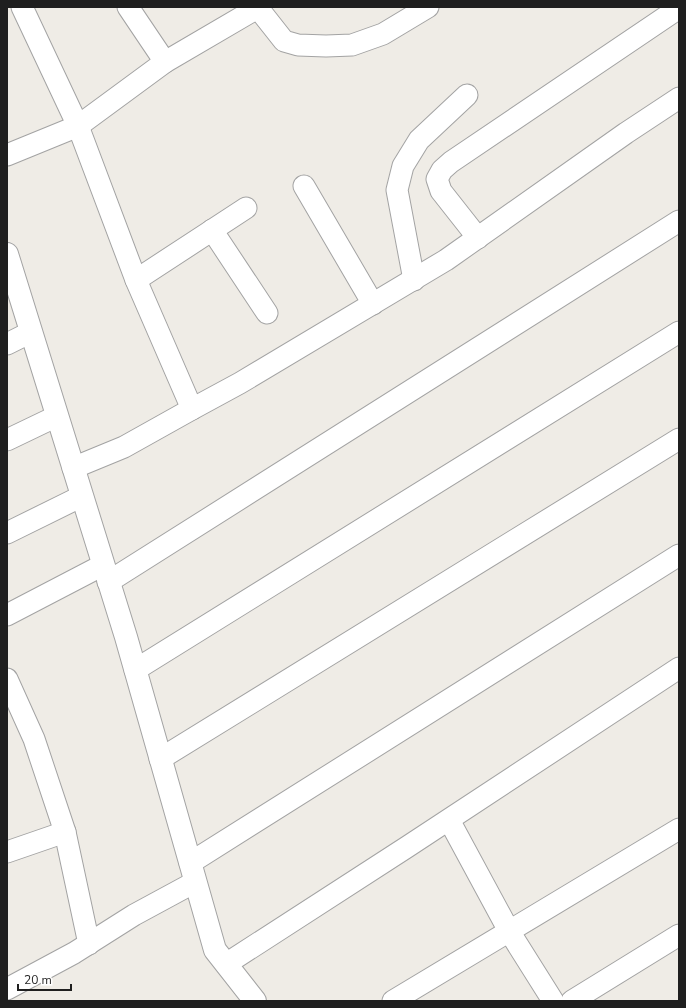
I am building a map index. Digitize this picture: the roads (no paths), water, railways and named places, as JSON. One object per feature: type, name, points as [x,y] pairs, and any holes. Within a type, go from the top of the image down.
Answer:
[{"type":"street","points":[[22,7],[78,126],[136,280],[192,409]]},
{"type":"street","points":[[128,7],[164,62]]},
{"type":"street","points":[[7,155],[78,126],[164,62],[258,7],[284,41],[298,45],[326,46],[352,45],[383,34],[428,7]]},
{"type":"street","points":[[478,238],[441,191],[437,179],[442,170],[451,162],[678,8]]},
{"type":"street","points":[[414,280],[398,190],[403,166],[419,140],[467,95]]},
{"type":"street","points":[[73,468],[124,447],[247,379],[414,280],[446,260],[626,133],[679,98]]},
{"type":"street","points":[[304,186],[373,304]]},
{"type":"street","points":[[136,280],[246,208]]},
{"type":"street","points":[[7,615],[106,573],[679,221]]},
{"type":"street","points":[[212,230],[267,313]]},
{"type":"street","points":[[7,254],[135,670],[215,950],[255,1001]]},
{"type":"street","points":[[7,344],[31,332]]},
{"type":"street","points":[[135,670],[679,332]]},
{"type":"street","points":[[7,440],[57,416]]},
{"type":"street","points":[[160,759],[679,439]]},
{"type":"street","points":[[7,533],[82,496]]},
{"type":"street","points":[[7,989],[74,953],[134,915],[193,872],[679,554]]},
{"type":"street","points":[[226,964],[449,820],[679,668]]},
{"type":"street","points":[[7,679],[34,739],[64,832],[89,944]]},
{"type":"street","points":[[449,820],[509,931],[553,1001]]},
{"type":"street","points":[[393,1001],[679,829]]},
{"type":"street","points":[[7,852],[64,832]]},
{"type":"street","points":[[572,1001],[679,935]]}]
